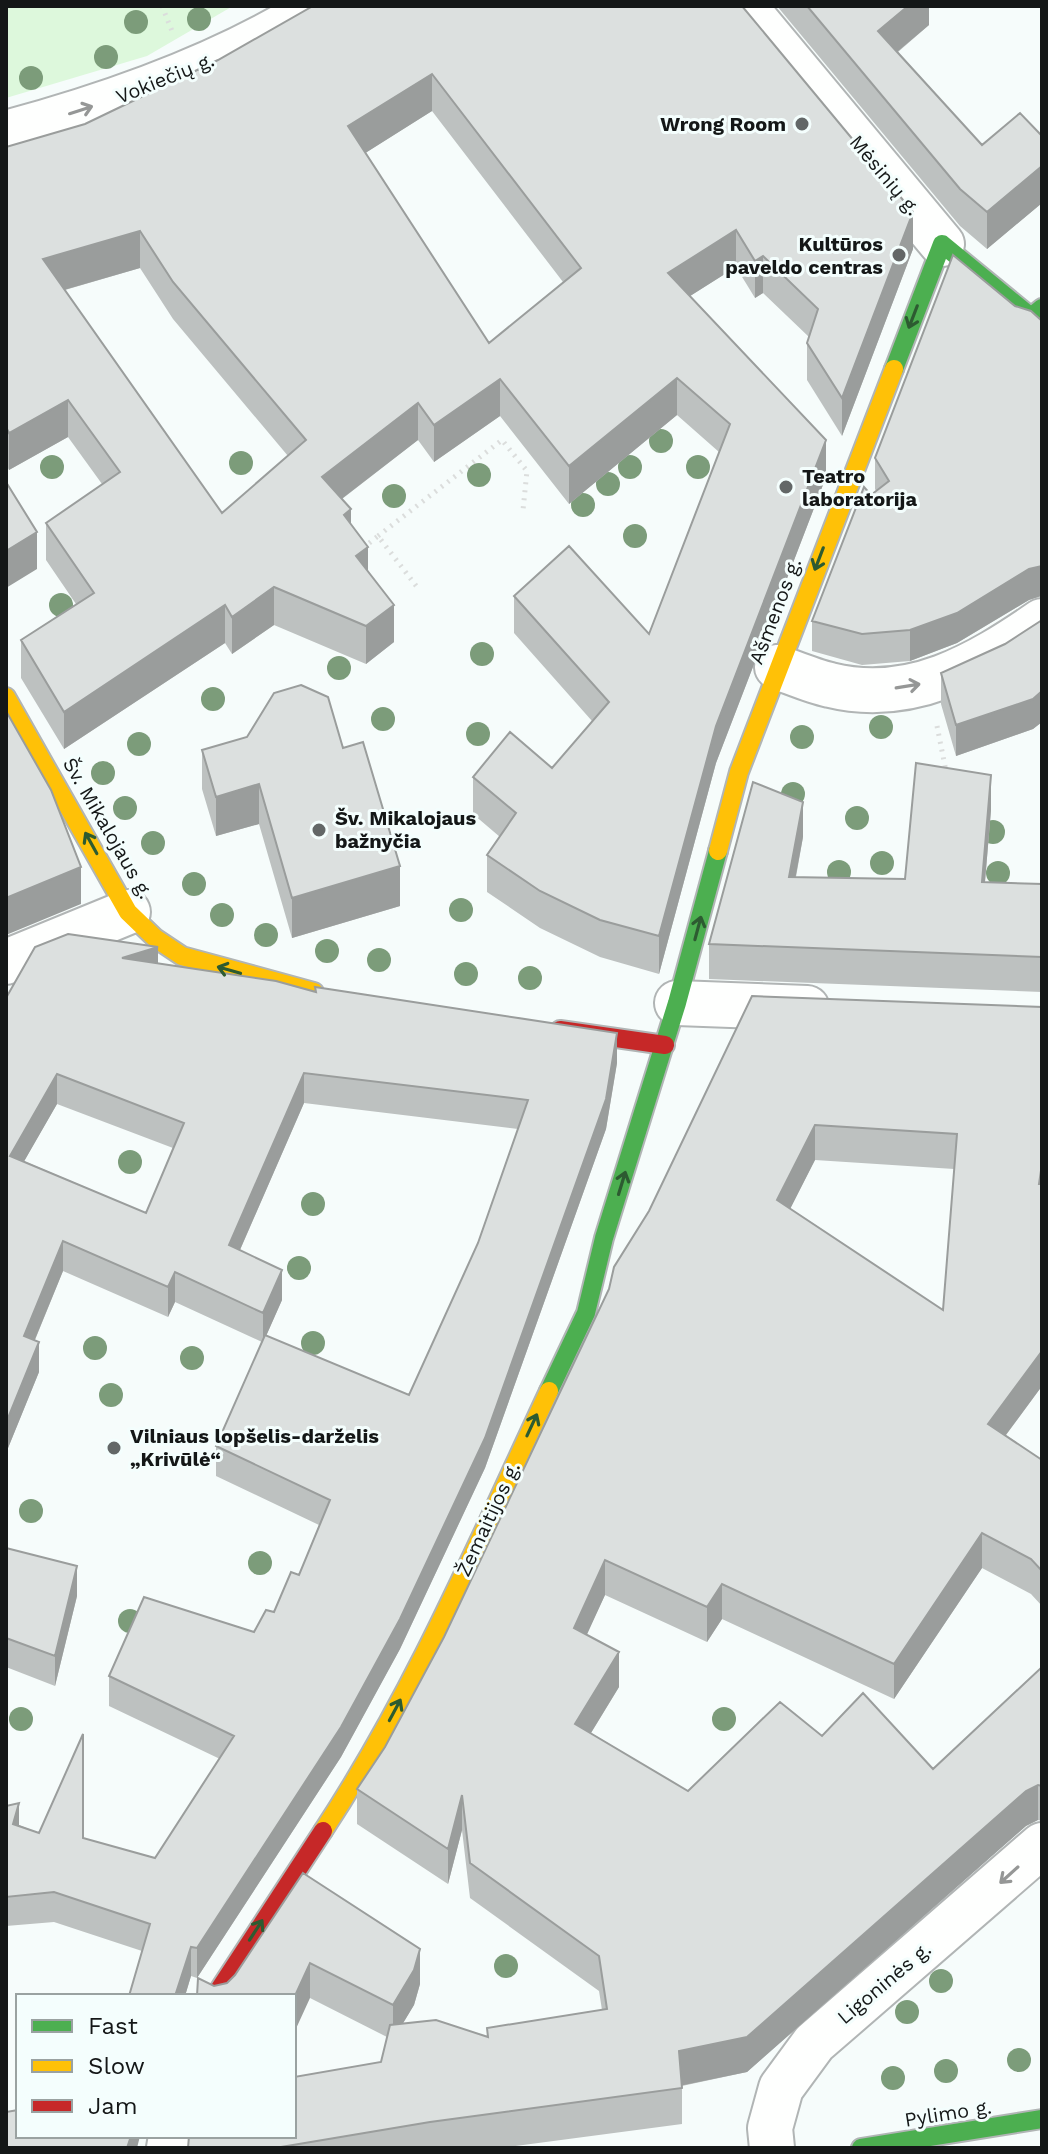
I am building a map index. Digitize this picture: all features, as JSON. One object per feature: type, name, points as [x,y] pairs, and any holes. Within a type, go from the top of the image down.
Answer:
[{"type":"street","name":"Vokiečių g.","points":[[6,133],[133,93],[209,61],[317,6]]},
{"type":"street","name":"Mėsinių g.","points":[[744,6],[942,244],[1038,317]]},
{"type":"street","name":"Ašmenos g.","points":[[677,1003],[739,772],[942,244]]},
{"type":"street","points":[[777,667],[831,685],[875,690],[928,683],[957,674],[1042,621]]},
{"type":"street","name":"Šv. Mikalojaus g.","points":[[6,697],[128,912],[155,938],[182,956],[303,990],[333,995]]},
{"type":"street","points":[[6,962],[128,912]]},
{"type":"street","points":[[677,1003],[852,1010]]},
{"type":"street","name":"Žemaitijos g.","points":[[216,1994],[363,1770],[422,1660],[586,1313],[604,1238],[677,1003]]},
{"type":"street","points":[[545,1028],[665,1045]]},
{"type":"street","name":"Ligoninės g.","points":[[772,2148],[770,2128],[781,2088],[814,2043],[1042,1845]]},
{"type":"street","name":"Pylimo g.","points":[[861,2148],[1042,2119]]},
{"type":"path","points":[[356,554],[502,440],[527,471],[523,510]]},
{"type":"path","points":[[378,536],[417,587]]},
{"type":"path","points":[[928,683],[948,783]]},
{"type":"green space","points":[[6,6],[233,6],[147,56],[6,98]]},
{"type":"building","points":[[313,6],[742,6],[913,212],[842,398],[807,343],[818,309],[763,256],[755,261],[736,230],[668,273],[826,440],[716,726],[659,936],[600,920],[540,891],[487,855],[516,813],[473,777],[510,732],[552,768],[609,702],[514,596],[569,546],[649,634],[730,424],[677,378],[569,466],[500,379],[434,425],[418,403],[322,477],[351,509],[344,515],[368,547],[356,556],[394,605],[366,626],[274,587],[232,617],[225,605],[64,712],[21,640],[94,593],[46,523],[120,472],[68,400],[9,433],[6,427],[6,147],[85,124],[218,60]],"holes":[[[432,74],[581,268],[489,343],[348,126]],[[140,231],[173,282],[306,440],[222,513],[43,259]]]},
{"type":"building","points":[[807,6],[908,6],[878,31],[982,145],[1020,113],[1042,136],[1042,166],[987,212],[960,189]]},
{"type":"building","points":[[953,255],[1015,306],[1031,311],[1042,321],[1042,566],[1029,569],[957,613],[910,630],[862,634],[812,621],[864,487],[871,495],[889,481],[875,458]]},
{"type":"building","points":[[6,482],[37,532],[6,551]]},
{"type":"building","points":[[1042,620],[1042,691],[1033,699],[956,725],[941,673],[1005,644]]},
{"type":"building","name":"Šv. Mikalojaus bažnyčia","points":[[301,685],[328,697],[343,748],[363,742],[400,866],[292,898],[259,784],[216,797],[202,750],[247,737],[274,693]]},
{"type":"building","points":[[6,711],[51,790],[81,867],[6,898]]},
{"type":"building","points":[[916,763],[991,775],[982,882],[1042,884],[1042,957],[709,944],[753,782],[803,802],[789,877],[905,879]]},
{"type":"building","points":[[68,934],[158,947],[122,958],[276,981],[316,992],[315,987],[617,1033],[606,1099],[485,1438],[400,1619],[341,1727],[197,1948],[191,1947],[176,1994],[130,1994],[150,1924],[54,1892],[6,1897],[6,1806],[19,1803],[13,1824],[39,1833],[83,1734],[83,1838],[155,1858],[234,1736],[109,1676],[144,1597],[254,1632],[266,1610],[274,1612],[291,1572],[299,1575],[330,1500],[216,1446],[265,1335],[409,1395],[478,1243],[528,1100],[304,1073],[229,1245],[282,1270],[263,1313],[175,1272],[168,1287],[63,1241],[24,1336],[39,1342],[6,1423],[6,998],[35,947]],"holes":[[[57,1074],[184,1123],[146,1213],[10,1156]]]},
{"type":"building","points":[[752,996],[1042,1007],[1042,1164],[1039,1184],[1042,1184],[1042,1351],[988,1424],[1042,1460],[1042,1571],[1031,1559],[982,1533],[894,1664],[722,1584],[707,1607],[605,1560],[574,1628],[619,1652],[575,1724],[688,1791],[780,1702],[822,1736],[863,1693],[933,1769],[1042,1667],[1042,1786],[1026,1791],[747,2037],[679,2051],[682,2088],[430,2122],[275,2148],[188,2148],[189,2138],[296,2138],[296,2077],[381,2062],[390,2025],[436,2020],[488,2037],[487,2028],[607,2009],[599,1956],[470,1863],[462,1795],[448,1849],[357,1789],[385,1747],[444,1637],[609,1289],[614,1267],[649,1211]],"holes":[[[815,1125],[957,1134],[943,1310],[777,1200]]]},
{"type":"building","points":[[6,1548],[77,1566],[55,1656],[6,1638]]},
{"type":"building","points":[[303,1873],[420,1949],[414,1970],[393,2005],[310,1963],[296,1994],[197,1994],[198,1978],[214,1986],[227,1983]]},
{"type":"building","points":[[16,2110],[16,2138],[130,2138],[127,2148],[6,2148],[6,2112]]},
{"type":"traffic: fast","points":[[894,369],[942,244],[1031,317],[1042,308]]},
{"type":"traffic: fast","points":[[549,1391],[586,1313],[604,1238],[677,1003],[718,851]]},
{"type":"traffic: fast","points":[[861,2148],[1042,2119]]},
{"type":"traffic: slow","points":[[718,851],[739,772],[894,369]]},
{"type":"traffic: slow","points":[[6,697],[128,912],[155,938],[182,956],[314,992]]},
{"type":"traffic: slow","points":[[323,1831],[356,1779],[416,1670],[549,1391]]},
{"type":"traffic: jam","points":[[560,1030],[665,1045]]},
{"type":"traffic: jam","points":[[216,1994],[323,1831]]},
{"type":"place","name":"Wrong Room","points":[[802,124]]},
{"type":"place","name":"Kultūros paveldo centras","points":[[899,255]]},
{"type":"place","name":"Teatro laboratorija","points":[[786,487]]},
{"type":"place","name":"Šv. Mikalojaus bažnyčia","points":[[319,830]]},
{"type":"place","name":"Vilniaus lopšelis-darželis „Krivūlė“","points":[[114,1448]]}]
